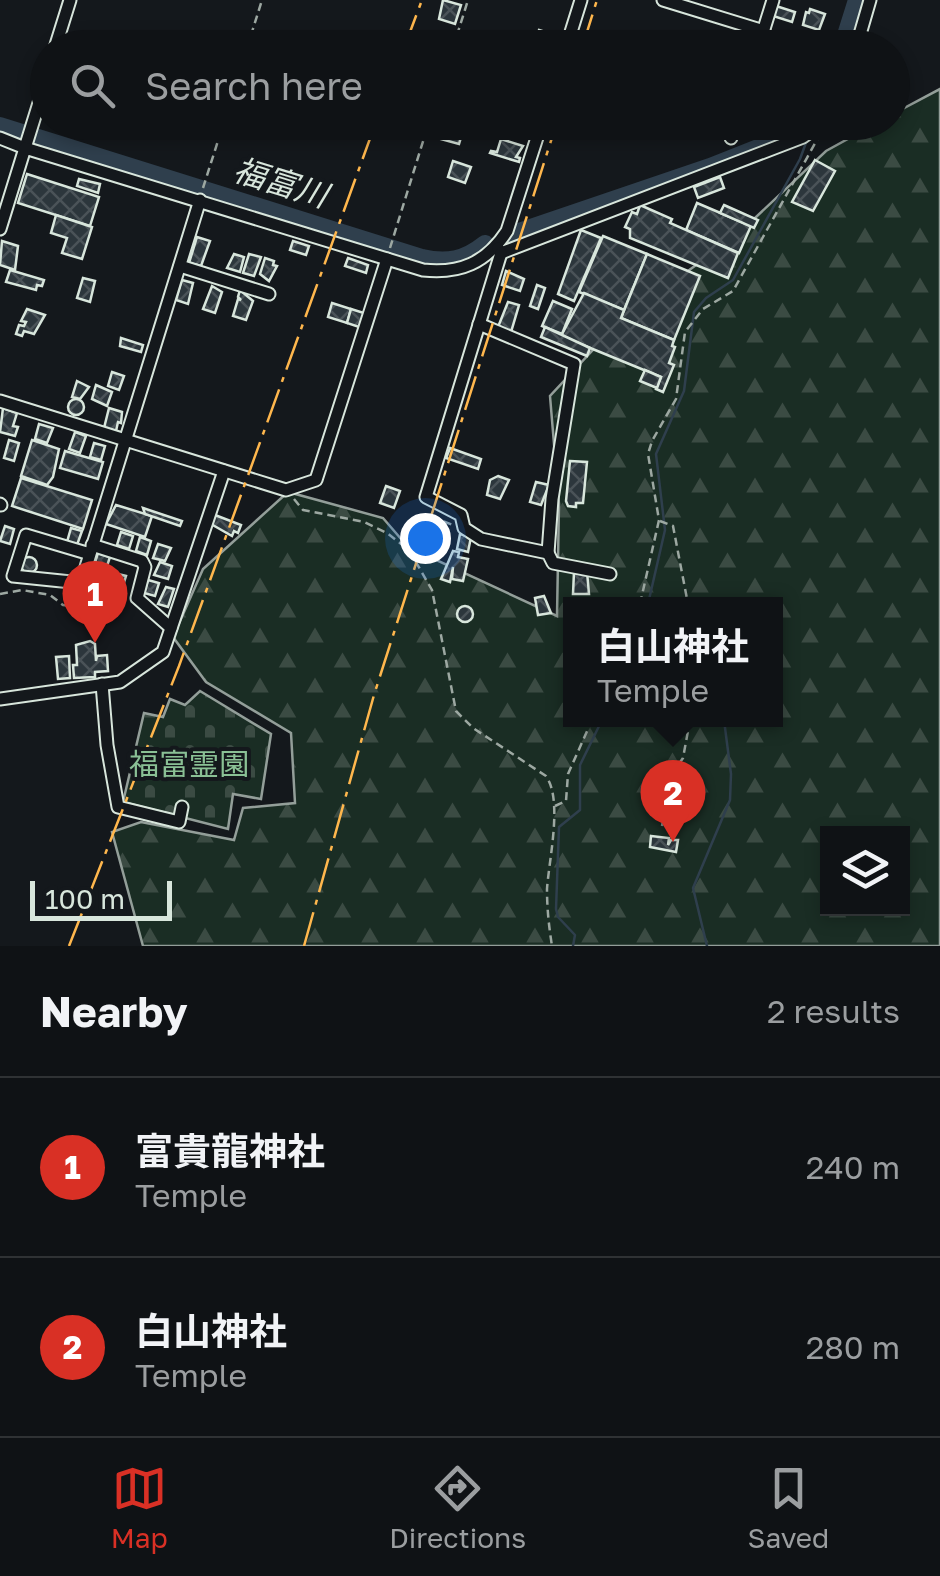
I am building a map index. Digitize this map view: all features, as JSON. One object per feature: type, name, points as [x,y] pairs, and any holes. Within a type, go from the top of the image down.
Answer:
[{"type":"street","points":[[61,30],[70,0]]},
{"type":"street","points":[[572,30],[582,0]]},
{"type":"street","points":[[662,0],[764,30],[773,0]]},
{"type":"street","points":[[861,30],[870,0]]},
{"type":"street","points":[[0,229],[30,132]]},
{"type":"street","points":[[0,138],[28,139]]},
{"type":"street","points":[[31,140],[388,255],[423,270],[458,270],[499,250],[789,140]]},
{"type":"street","points":[[536,140],[499,250],[426,497],[461,514],[464,528],[481,539],[548,553]]},
{"type":"street","points":[[171,628],[137,598],[145,567],[142,561],[91,549],[26,535],[13,576],[80,588],[91,549],[201,197]]},
{"type":"street","points":[[0,401],[286,490],[316,480],[388,255]]},
{"type":"street","points":[[180,266],[269,294]]},
{"type":"street","points":[[479,324],[574,364],[552,500],[548,553],[553,563],[610,574]]},
{"type":"street","points":[[0,699],[120,682],[163,652],[224,471]]},
{"type":"street","points":[[102,684],[118,807],[180,822],[182,807]]},
{"type":"path","points":[[253,30],[262,0]]},
{"type":"path","points":[[459,30],[468,0]]},
{"type":"path","points":[[201,197],[218,140]]},
{"type":"path","points":[[388,255],[423,140]]},
{"type":"path","points":[[642,597],[660,521],[648,454],[676,398],[687,328],[704,309],[733,291],[818,140]]},
{"type":"path","points":[[286,490],[303,510],[364,522],[387,533],[408,550],[432,590],[456,711],[473,728],[546,776],[552,784],[554,807],[547,892],[552,946]]},
{"type":"path","points":[[408,550],[432,517],[464,528]]},
{"type":"path","points":[[660,521],[670,525],[686,597]]},
{"type":"path","points":[[72,606],[80,588],[137,598]]},
{"type":"path","points":[[0,594],[22,590],[50,595],[72,606],[108,610]]},
{"type":"path","points":[[554,807],[566,801],[568,774],[589,727]]},
{"type":"path","points":[[662,826],[670,778],[683,758],[689,727]]},
{"type":"green space","points":[[940,89],[940,946],[143,946],[112,832],[141,822],[234,840],[243,808],[295,803],[291,733],[206,682],[173,637],[203,569],[288,492],[383,518],[408,547],[557,616],[559,504],[550,396],[619,322],[738,234],[826,151],[846,140],[910,140],[910,105]]},
{"type":"green space","name":"福富霊園","points":[[200,691],[271,734],[261,799],[233,794],[228,829],[123,802],[144,713],[163,717],[170,699],[185,705]]},
{"type":"building","points":[[443,0],[461,5],[455,24],[439,19]]},
{"type":"building","points":[[776,6],[795,12],[792,22],[773,16]]},
{"type":"building","points":[[810,9],[825,14],[819,30],[803,25]]},
{"type":"building","points":[[501,140],[523,146],[516,157],[519,162],[490,153],[497,152]]},
{"type":"building","points":[[815,160],[835,171],[813,211],[792,202]]},
{"type":"building","points":[[453,161],[471,167],[465,183],[448,177]]},
{"type":"building","points":[[27,174],[99,197],[90,226],[18,203]]},
{"type":"building","points":[[720,177],[724,188],[698,198],[694,187]]},
{"type":"building","points":[[79,179],[100,184],[98,193],[77,186]]},
{"type":"building","points":[[697,203],[751,226],[739,253],[686,230]]},
{"type":"building","points":[[640,205],[738,253],[728,278],[630,238],[630,229],[625,227]]},
{"type":"building","points":[[724,205],[758,220],[754,228],[720,213]]},
{"type":"building","points":[[56,215],[92,227],[82,259],[62,253],[67,238],[51,233]]},
{"type":"building","points":[[581,230],[601,238],[574,301],[558,294]]},
{"type":"building","points":[[603,236],[647,254],[624,310],[579,292]]},
{"type":"building","points":[[197,237],[210,241],[201,266],[189,263]]},
{"type":"building","points":[[2,241],[18,246],[15,270],[0,265]]},
{"type":"building","points":[[293,241],[309,246],[306,255],[290,250]]},
{"type":"building","points":[[234,254],[244,257],[240,272],[227,268]]},
{"type":"building","points":[[249,254],[261,257],[254,276],[243,273]]},
{"type":"building","points":[[647,254],[700,276],[674,340],[621,318]]},
{"type":"building","points":[[265,258],[277,266],[269,281],[260,274]]},
{"type":"building","points":[[348,258],[368,265],[366,273],[345,266]]},
{"type":"building","points":[[10,270],[44,280],[42,286],[37,285],[36,290],[6,282]]},
{"type":"building","points":[[506,271],[524,279],[520,291],[502,285]]},
{"type":"building","points":[[83,278],[95,281],[90,302],[77,298]]},
{"type":"building","points":[[182,280],[193,283],[188,304],[176,300]]},
{"type":"building","points":[[537,285],[545,288],[538,309],[530,306]]},
{"type":"building","points":[[212,286],[222,292],[215,313],[203,309]]},
{"type":"building","points":[[240,290],[253,301],[246,320],[233,316],[238,299],[241,300]]},
{"type":"building","points":[[584,293],[624,310],[621,318],[674,340],[669,363],[674,365],[663,392],[656,389],[661,377],[561,336]]},
{"type":"building","points":[[553,301],[572,309],[562,334],[542,326]]},
{"type":"building","points":[[508,302],[519,305],[511,332],[498,327]]},
{"type":"building","points":[[332,303],[351,309],[347,323],[328,317]]},
{"type":"building","points":[[27,309],[45,315],[34,334],[24,331],[22,336],[16,334],[19,325],[26,322],[21,321]]},
{"type":"building","points":[[351,309],[364,313],[359,327],[347,323]]},
{"type":"building","points":[[545,327],[590,348],[587,356],[541,337]]},
{"type":"building","points":[[121,338],[143,345],[141,352],[120,346]]},
{"type":"building","points":[[645,370],[661,377],[657,388],[640,381]]},
{"type":"building","points":[[112,372],[124,376],[119,390],[108,386]]},
{"type":"building","points":[[77,381],[89,387],[80,399],[72,397]]},
{"type":"building","points":[[96,385],[112,392],[107,406],[92,399]]},
{"type":"building","points":[[76,399],[84,407],[76,415],[68,407]]},
{"type":"building","points":[[3,408],[17,413],[15,436],[0,432]]},
{"type":"building","points":[[109,408],[122,412],[116,431],[104,428]]},
{"type":"building","points":[[39,424],[53,428],[47,443],[35,439]]},
{"type":"building","points":[[75,432],[86,436],[80,453],[69,449]]},
{"type":"building","points":[[9,440],[19,443],[14,461],[4,458]]},
{"type":"building","points":[[32,440],[59,449],[53,477],[47,485],[21,476]]},
{"type":"building","points":[[94,443],[105,446],[101,460],[90,457]]},
{"type":"building","points":[[450,448],[481,459],[478,469],[446,458]]},
{"type":"building","points":[[65,451],[103,462],[98,479],[60,468]]},
{"type":"building","points":[[570,461],[587,462],[583,503],[576,503],[576,507],[568,506],[566,501]]},
{"type":"building","points":[[498,476],[509,480],[500,499],[487,495],[490,480]]},
{"type":"building","points":[[21,478],[92,500],[83,529],[12,506]]},
{"type":"building","points":[[536,482],[549,485],[541,505],[530,502]]},
{"type":"building","points":[[386,486],[400,491],[394,508],[380,503]]},
{"type":"building","points":[[116,505],[152,516],[145,537],[106,524]]},
{"type":"building","points":[[143,508],[182,521],[180,526],[145,514]]},
{"type":"building","points":[[215,515],[241,525],[238,533],[234,531],[232,536],[211,524]]},
{"type":"building","points":[[5,526],[14,529],[10,544],[0,541]]},
{"type":"building","points":[[71,528],[82,531],[77,545],[67,542]]},
{"type":"building","points":[[121,532],[133,536],[129,549],[117,545]]},
{"type":"building","points":[[460,534],[471,537],[468,552],[457,549]]},
{"type":"building","points":[[140,537],[151,541],[147,555],[136,551]]},
{"type":"building","points":[[158,544],[171,548],[165,561],[153,558]]},
{"type":"building","points":[[453,551],[468,559],[463,581],[452,579],[453,567],[450,582],[441,579]]},
{"type":"building","points":[[98,553],[110,557],[106,569],[94,566]]},
{"type":"building","points":[[29,557],[37,565],[29,573],[21,565]]},
{"type":"building","points":[[160,562],[172,566],[168,579],[154,575]]},
{"type":"building","points":[[574,572],[587,572],[589,594],[573,594]]},
{"type":"building","points":[[114,573],[126,576],[122,589],[110,585]]},
{"type":"building","points":[[148,580],[159,583],[155,596],[144,593]]},
{"type":"building","points":[[166,587],[174,589],[168,607],[158,604]]},
{"type":"building","points":[[544,596],[551,613],[538,615],[535,598]]},
{"type":"building","points":[[465,606],[473,614],[465,622],[457,614]]},
{"type":"building","points":[[90,641],[95,644],[96,661],[97,656],[107,655],[108,671],[95,672],[95,677],[74,678],[76,645]]},
{"type":"building","points":[[69,656],[70,678],[58,679],[56,657]]},
{"type":"building","points":[[681,783],[695,785],[690,805],[679,804]]},
{"type":"building","points":[[651,836],[669,838],[668,845],[671,840],[678,840],[676,852],[650,847]]},
{"type":"waterway","name":"福富川","points":[[848,30],[857,0]]},
{"type":"waterway","name":"福富川","points":[[0,126],[30,135]]},
{"type":"waterway","name":"福富川","points":[[45,140],[422,258],[455,259],[485,244]]},
{"type":"waterway","name":"福富川","points":[[513,234],[778,140]]},
{"type":"waterway","points":[[650,597],[665,530],[656,454],[684,391],[694,312],[706,298],[733,280],[807,140]]},
{"type":"waterway","points":[[573,946],[575,935],[558,917],[556,909],[559,827],[580,810],[580,765],[599,727]]},
{"type":"waterway","points":[[707,946],[693,888],[730,800],[725,727]]},
{"type":"power","points":[[411,30],[422,0]]},
{"type":"power","points":[[588,30],[597,0]]},
{"type":"power","points":[[69,946],[179,666],[369,140]]},
{"type":"power","points":[[304,946],[374,695],[551,140]]},
{"type":"place","name":"富貴龍神社","points":[[95,643]]},
{"type":"place","name":"白山神社","points":[[673,842]]}]
